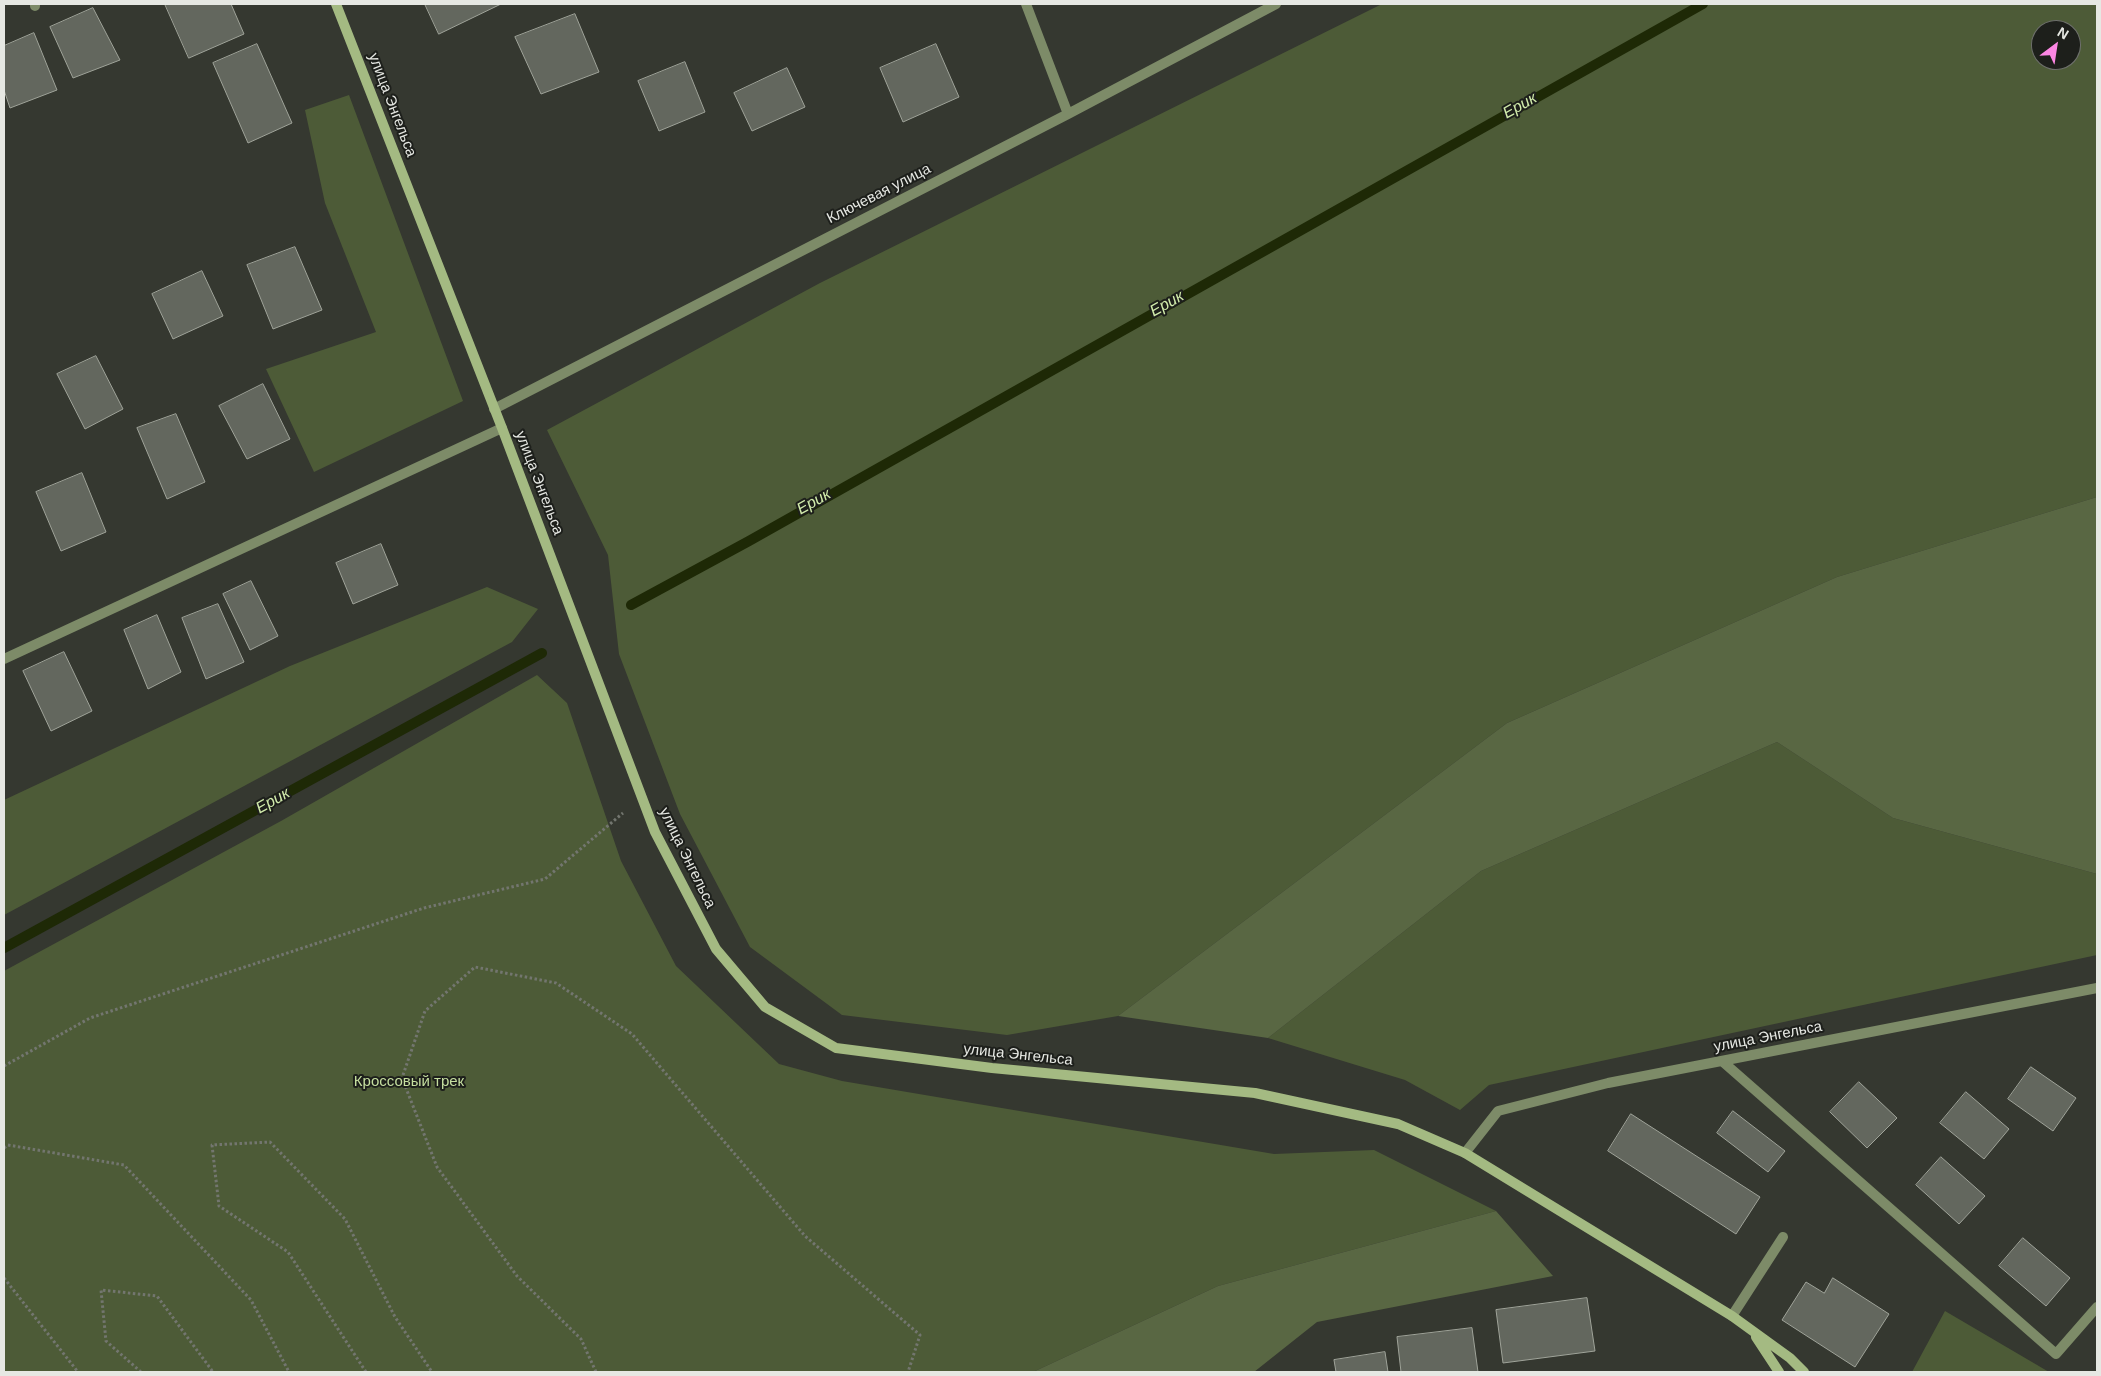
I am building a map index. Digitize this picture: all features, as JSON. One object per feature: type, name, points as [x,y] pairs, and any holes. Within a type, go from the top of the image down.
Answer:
[{"type":"street","name":"улица Энгельса","points":[[336,4],[502,428],[655,832],[716,949],[765,1007],[836,1048],[992,1068],[1254,1093],[1398,1124],[1466,1153],[1732,1316],[1790,1358],[1804,1372]]},
{"type":"street","points":[[1026,4],[1068,114]]},
{"type":"street","name":"Ключевая улица","points":[[494,409],[1068,114],[1276,4]]},
{"type":"street","points":[[4,659],[502,428]]},
{"type":"street","name":"улица Энгельса","points":[[1466,1153],[1498,1112],[1608,1083],[2097,988]]},
{"type":"street","points":[[1722,1061],[2056,1354],[2097,1307]]},
{"type":"street","points":[[1732,1316],[1783,1237]]},
{"type":"street","name":"улица Энгельса","points":[[1749,1328],[1779,1372]]},
{"type":"path","points":[[4,1066],[90,1018],[424,908],[545,880],[642,797]]},
{"type":"path","points":[[596,1372],[581,1339],[517,1276],[437,1167],[402,1078],[425,1011],[475,967],[556,983],[632,1034],[805,1236],[920,1336],[908,1372]]},
{"type":"path","points":[[366,1372],[288,1252],[220,1206],[212,1145],[270,1142],[345,1219],[395,1317],[432,1372]]},
{"type":"path","points":[[4,1148],[8,1145],[124,1165],[251,1300],[289,1372]]},
{"type":"path","points":[[4,1278],[78,1372]]},
{"type":"path","points":[[141,1372],[106,1341],[101,1290],[157,1296],[214,1372]]},
{"type":"green space","points":[[1382,4],[2097,4],[2097,497],[1837,577],[1507,723],[1118,1016],[1007,1035],[842,1015],[750,947],[680,814],[619,654],[608,555],[547,430],[820,283]]},
{"type":"green space","points":[[349,95],[463,401],[314,472],[266,369],[376,332],[325,203],[305,110]]},
{"type":"green space","points":[[2097,497],[2097,874],[1893,818],[1777,742],[1481,871],[1268,1038],[1118,1016],[1507,723],[1837,577]]},
{"type":"green space","points":[[487,587],[538,609],[512,642],[4,915],[4,800],[290,666]]},
{"type":"green space","name":"Кроссовый трек","points":[[537,675],[567,703],[621,861],[676,966],[779,1064],[842,1081],[1274,1154],[1374,1150],[1496,1211],[1218,1286],[1033,1372],[4,1372],[4,971],[281,821]]},
{"type":"green space","points":[[1777,742],[1893,818],[2097,874],[2097,955],[1489,1085],[1460,1110],[1405,1080],[1268,1038],[1481,871]]},
{"type":"green space","points":[[1496,1211],[1553,1276],[1317,1322],[1254,1372],[1033,1372],[1218,1286]]},
{"type":"green space","points":[[1945,1311],[2049,1372],[1912,1372]]},
{"type":"building","points":[[165,4],[231,4],[244,34],[189,58]]},
{"type":"building","points":[[425,4],[501,4],[439,34]]},
{"type":"building","points":[[93,8],[120,60],[73,78],[50,27]]},
{"type":"building","points":[[575,14],[599,72],[541,94],[515,37]]},
{"type":"building","points":[[34,33],[57,90],[10,108],[4,90],[4,46]]},
{"type":"building","points":[[257,44],[292,123],[248,143],[213,63]]},
{"type":"building","points":[[936,44],[959,97],[903,122],[880,68]]},
{"type":"building","points":[[685,62],[705,112],[659,131],[638,81]]},
{"type":"building","points":[[787,68],[805,107],[752,131],[734,93]]},
{"type":"building","points":[[295,247],[322,310],[273,329],[247,265]]},
{"type":"building","points":[[202,271],[223,316],[173,339],[152,294]]},
{"type":"building","points":[[96,356],[123,409],[85,429],[57,374]]},
{"type":"building","points":[[263,384],[290,439],[247,459],[219,406]]},
{"type":"building","points":[[176,414],[205,482],[167,499],[137,428]]},
{"type":"building","points":[[82,473],[106,532],[61,551],[36,492]]},
{"type":"building","points":[[381,544],[398,585],[353,604],[336,563]]},
{"type":"building","points":[[251,581],[278,636],[250,650],[223,594]]},
{"type":"building","points":[[218,604],[244,662],[206,679],[182,618]]},
{"type":"building","points":[[157,615],[181,672],[148,689],[124,630]]},
{"type":"building","points":[[64,652],[92,711],[51,731],[23,671]]},
{"type":"building","points":[[2031,1067],[2076,1098],[2053,1131],[2008,1099]]},
{"type":"building","points":[[1859,1082],[1897,1118],[1867,1148],[1830,1112]]},
{"type":"building","points":[[1966,1092],[2009,1129],[1984,1159],[1940,1123]]},
{"type":"building","points":[[1733,1111],[1785,1151],[1768,1172],[1717,1133]]},
{"type":"building","points":[[1631,1114],[1760,1197],[1736,1234],[1608,1151]]},
{"type":"building","points":[[1941,1157],[1985,1196],[1959,1224],[1916,1185]]},
{"type":"building","points":[[2023,1238],[2070,1278],[2046,1306],[1999,1266]]},
{"type":"building","points":[[1833,1278],[1889,1314],[1855,1367],[1782,1320],[1806,1282],[1824,1293]]},
{"type":"building","points":[[1587,1298],[1595,1351],[1503,1363],[1496,1310]]},
{"type":"building","points":[[1472,1328],[1478,1372],[1401,1372],[1397,1337]]},
{"type":"building","points":[[1385,1352],[1388,1372],[1336,1372],[1334,1360]]},
{"type":"waterway","name":"Ерик","points":[[631,605],[749,541],[1703,4]]},
{"type":"waterway","name":"Ерик","points":[[4,948],[542,653]]}]
